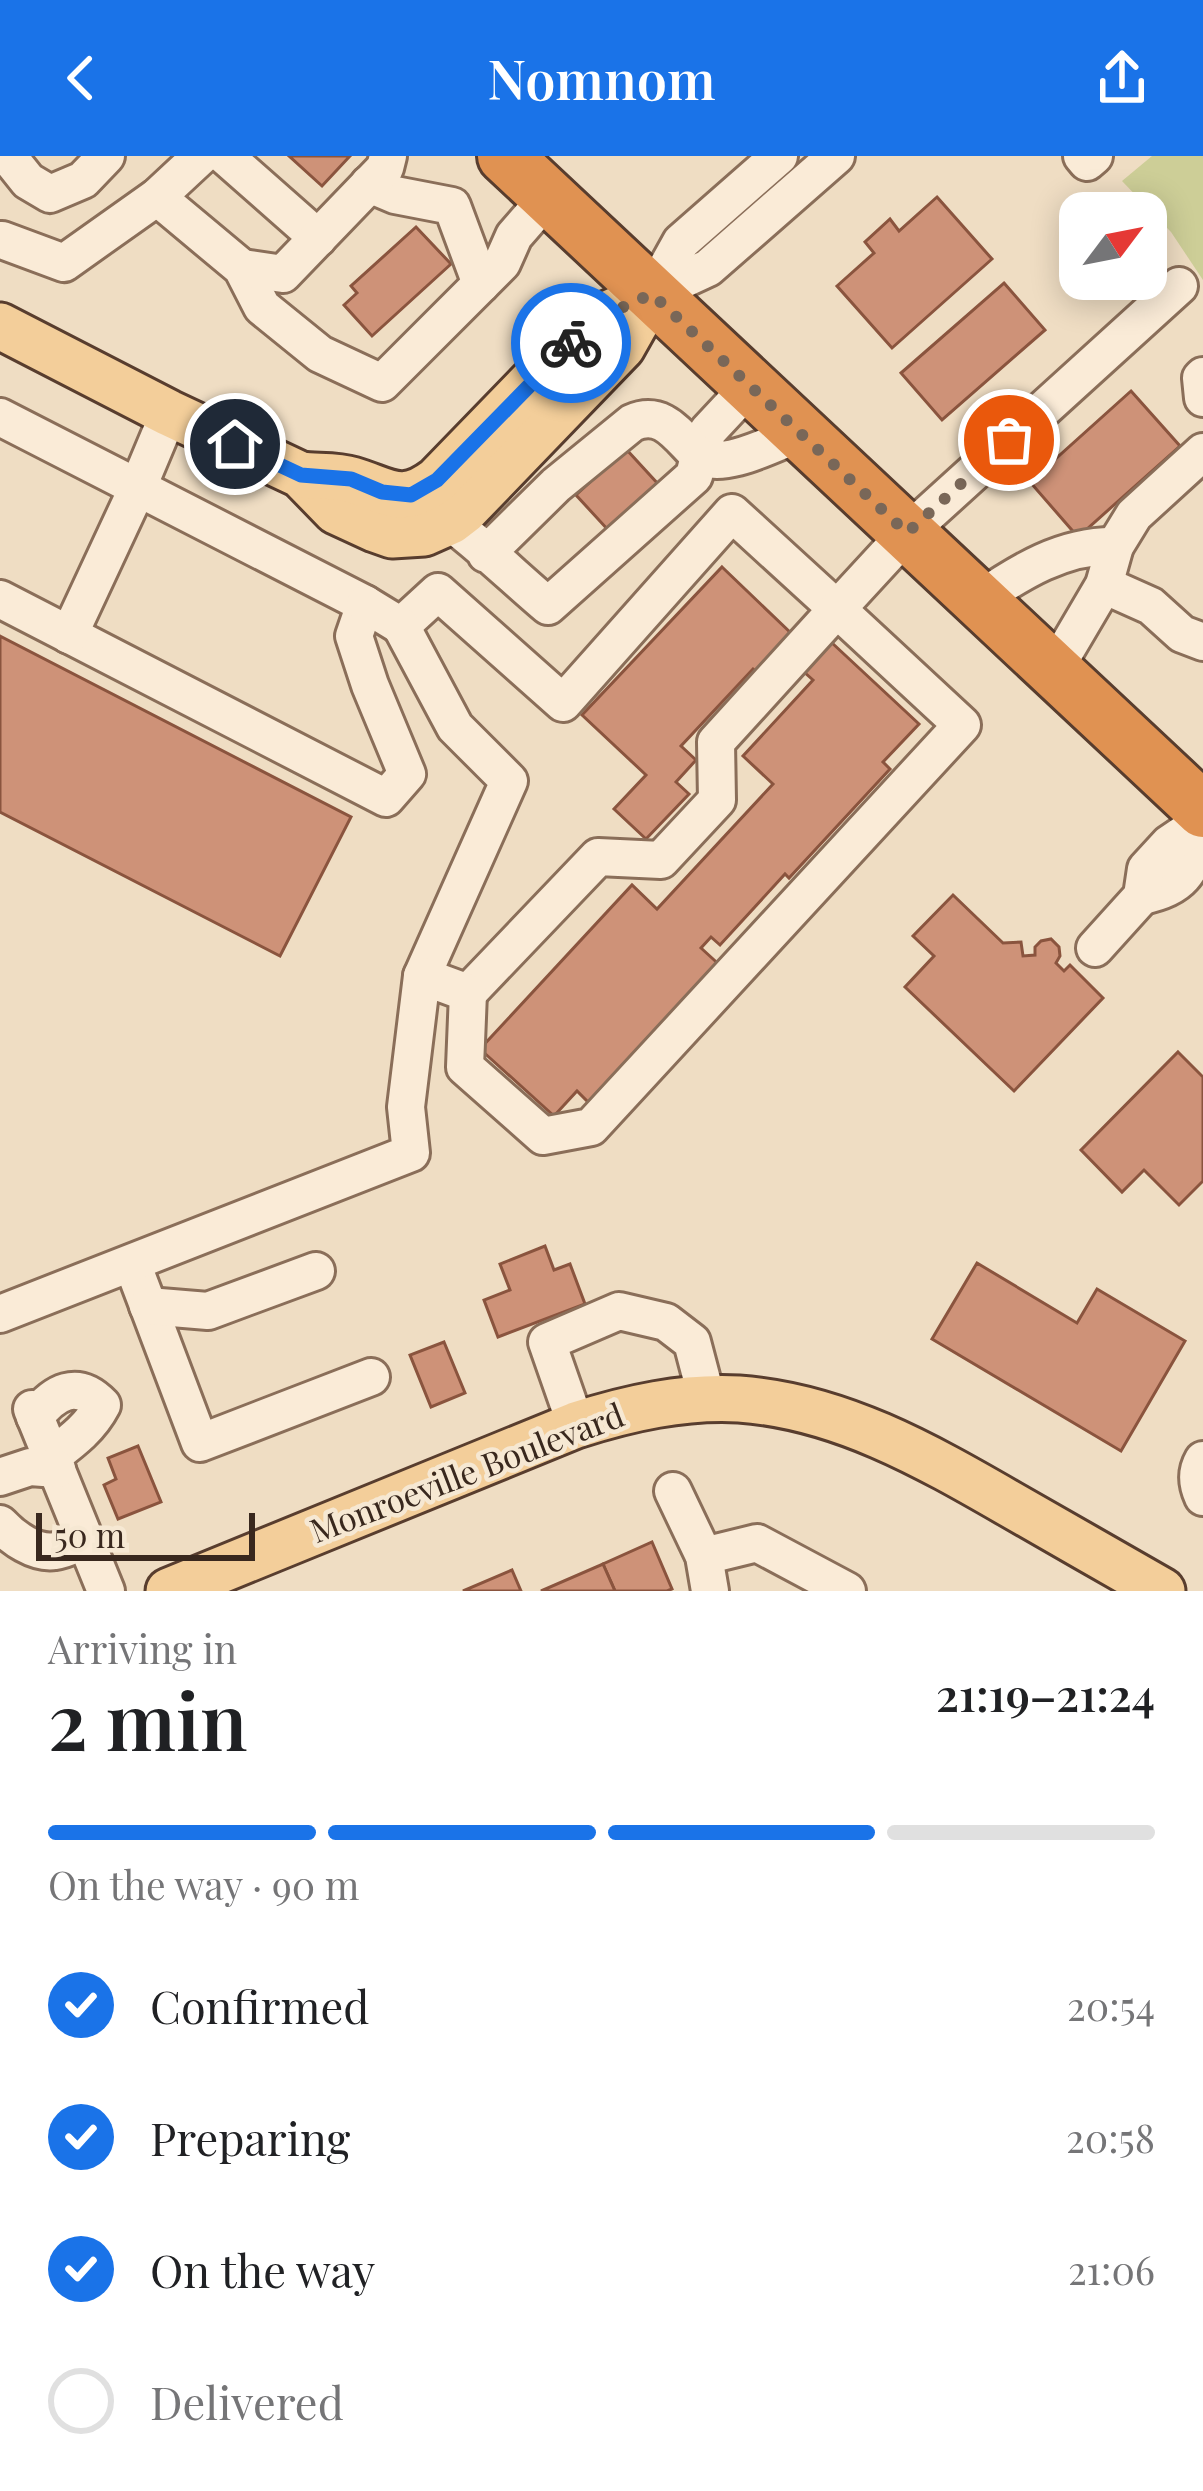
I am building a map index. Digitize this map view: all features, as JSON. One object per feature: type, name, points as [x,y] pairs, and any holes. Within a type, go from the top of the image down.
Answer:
[{"type":"highway","points":[[505,156],[1203,810]]},
{"type":"main road","points":[[0,326],[301,475],[351,479],[382,492],[411,495],[437,480],[590,322],[652,294]]},
{"type":"main road","points":[[301,475],[336,511],[392,535],[424,533],[451,521],[622,347],[652,294]]},
{"type":"main road","name":"Monroeville Boulevard","points":[[169,1591],[576,1425],[644,1406],[707,1399],[792,1406],[877,1434],[933,1460],[1162,1591]]},
{"type":"lane","points":[[8,156],[28,181],[44,190]]},
{"type":"lane","points":[[106,156],[83,180],[44,190],[1,242],[64,263],[158,197],[201,156]]},
{"type":"lane","points":[[225,156],[318,238]]},
{"type":"lane","points":[[652,294],[681,242],[779,156]]},
{"type":"lane","points":[[652,294],[708,268],[836,156]]},
{"type":"lane","points":[[1082,156],[1087,162],[1094,156]]},
{"type":"lane","points":[[242,268],[283,274],[379,170],[395,196],[452,206],[482,284]]},
{"type":"lane","points":[[158,197],[242,268],[262,307],[320,354],[382,383],[502,263],[514,236],[548,196]]},
{"type":"lane","points":[[401,626],[438,592],[563,703],[732,513],[837,609],[962,725],[591,1127],[543,1136],[465,1067],[468,993],[598,857],[661,860],[717,800],[716,742],[837,609],[907,533],[1179,286]]},
{"type":"lane","points":[[1203,376],[1203,398]]},
{"type":"lane","points":[[411,495],[451,521],[548,606],[694,476],[708,431],[750,386]]},
{"type":"lane","points":[[69,635],[169,413]]},
{"type":"lane","points":[[0,417],[401,626],[454,727],[509,781],[422,976],[406,1108],[411,1153],[0,1314]]},
{"type":"lane","points":[[485,554],[556,485],[644,418],[668,425],[710,462],[800,433]]},
{"type":"lane","points":[[1054,670],[1104,585],[1115,546],[1134,515],[1203,452]]},
{"type":"lane","points":[[979,599],[1024,570],[1062,554],[1115,546]]},
{"type":"lane","points":[[1104,585],[1151,606],[1182,634],[1203,642]]},
{"type":"lane","points":[[0,599],[386,798],[407,774],[370,686],[355,635],[365,604]]},
{"type":"lane","points":[[1095,948],[1142,896],[1146,868],[1169,844],[1203,821]]},
{"type":"lane","points":[[1142,896],[1169,890],[1192,866],[1203,836]]},
{"type":"lane","points":[[422,976],[468,993]]},
{"type":"lane","points":[[132,1263],[200,1442],[371,1377]]},
{"type":"lane","points":[[148,1306],[208,1311],[316,1270]]},
{"type":"lane","points":[[576,1425],[547,1342],[619,1311],[666,1322],[692,1342],[707,1399]]},
{"type":"lane","points":[[0,1477],[54,1463],[102,1405],[77,1389],[34,1413],[54,1463],[85,1540],[106,1591]]},
{"type":"lane","points":[[1203,1460],[1198,1487],[1203,1497]]},
{"type":"lane","points":[[673,1491],[707,1573],[757,1543],[847,1591]]},
{"type":"lane","points":[[0,1524],[12,1536],[42,1550],[53,1552],[85,1540]]},
{"type":"green space","points":[[1152,156],[1203,156],[1203,280],[1167,228],[1167,192],[1133,192],[1122,181]]},
{"type":"building","points":[[289,156],[350,156],[322,186]]},
{"type":"building","points":[[937,197],[992,259],[892,348],[837,286],[874,253],[865,242],[890,219],[899,231]]},
{"type":"building","points":[[416,227],[451,264],[372,336],[344,305],[357,293],[351,286]]},
{"type":"building","points":[[1004,283],[1045,330],[942,420],[901,373]]},
{"type":"building","points":[[1131,391],[1180,446],[1078,537],[1030,482]]},
{"type":"building","points":[[626,449],[659,485],[609,531],[576,495]]},
{"type":"building","points":[[722,567],[793,635],[758,673],[753,669],[681,746],[696,760],[676,782],[689,794],[646,839],[614,809],[646,775],[582,715]]},
{"type":"building","points":[[0,636],[351,817],[280,956],[0,812]]},
{"type":"building","points":[[831,642],[919,724],[883,762],[890,769],[789,878],[785,874],[720,945],[711,937],[701,948],[724,969],[595,1109],[577,1091],[554,1116],[480,1049],[632,885],[657,909],[773,784],[743,756],[813,680],[804,672]]},
{"type":"building","points":[[953,895],[1003,943],[1021,942],[1023,956],[1035,955],[1041,941],[1051,939],[1059,947],[1056,963],[1064,971],[1070,965],[1103,998],[1014,1091],[905,987],[934,956],[913,936]]},
{"type":"building","points":[[1178,1052],[1203,1077],[1203,1181],[1179,1205],[1144,1170],[1122,1192],[1081,1150]]},
{"type":"building","points":[[545,1246],[554,1270],[570,1264],[585,1304],[498,1337],[484,1300],[510,1290],[500,1264]]},
{"type":"building","points":[[977,1263],[1077,1323],[1097,1289],[1185,1341],[1121,1451],[932,1339]]},
{"type":"building","points":[[444,1342],[465,1393],[431,1407],[410,1355]]},
{"type":"building","points":[[138,1446],[161,1502],[118,1519],[104,1485],[116,1479],[108,1458]]},
{"type":"building","points":[[652,1542],[672,1589],[615,1591],[603,1564]]},
{"type":"building","points":[[603,1564],[615,1591],[541,1591]]},
{"type":"building","points":[[512,1570],[521,1591],[463,1591]]},
{"type":"way so far","points":[[571,343],[590,322],[652,294],[907,533],[1009,440]]},
{"type":"route","points":[[235,444],[301,475],[351,479],[382,492],[421,492],[571,343]]}]
